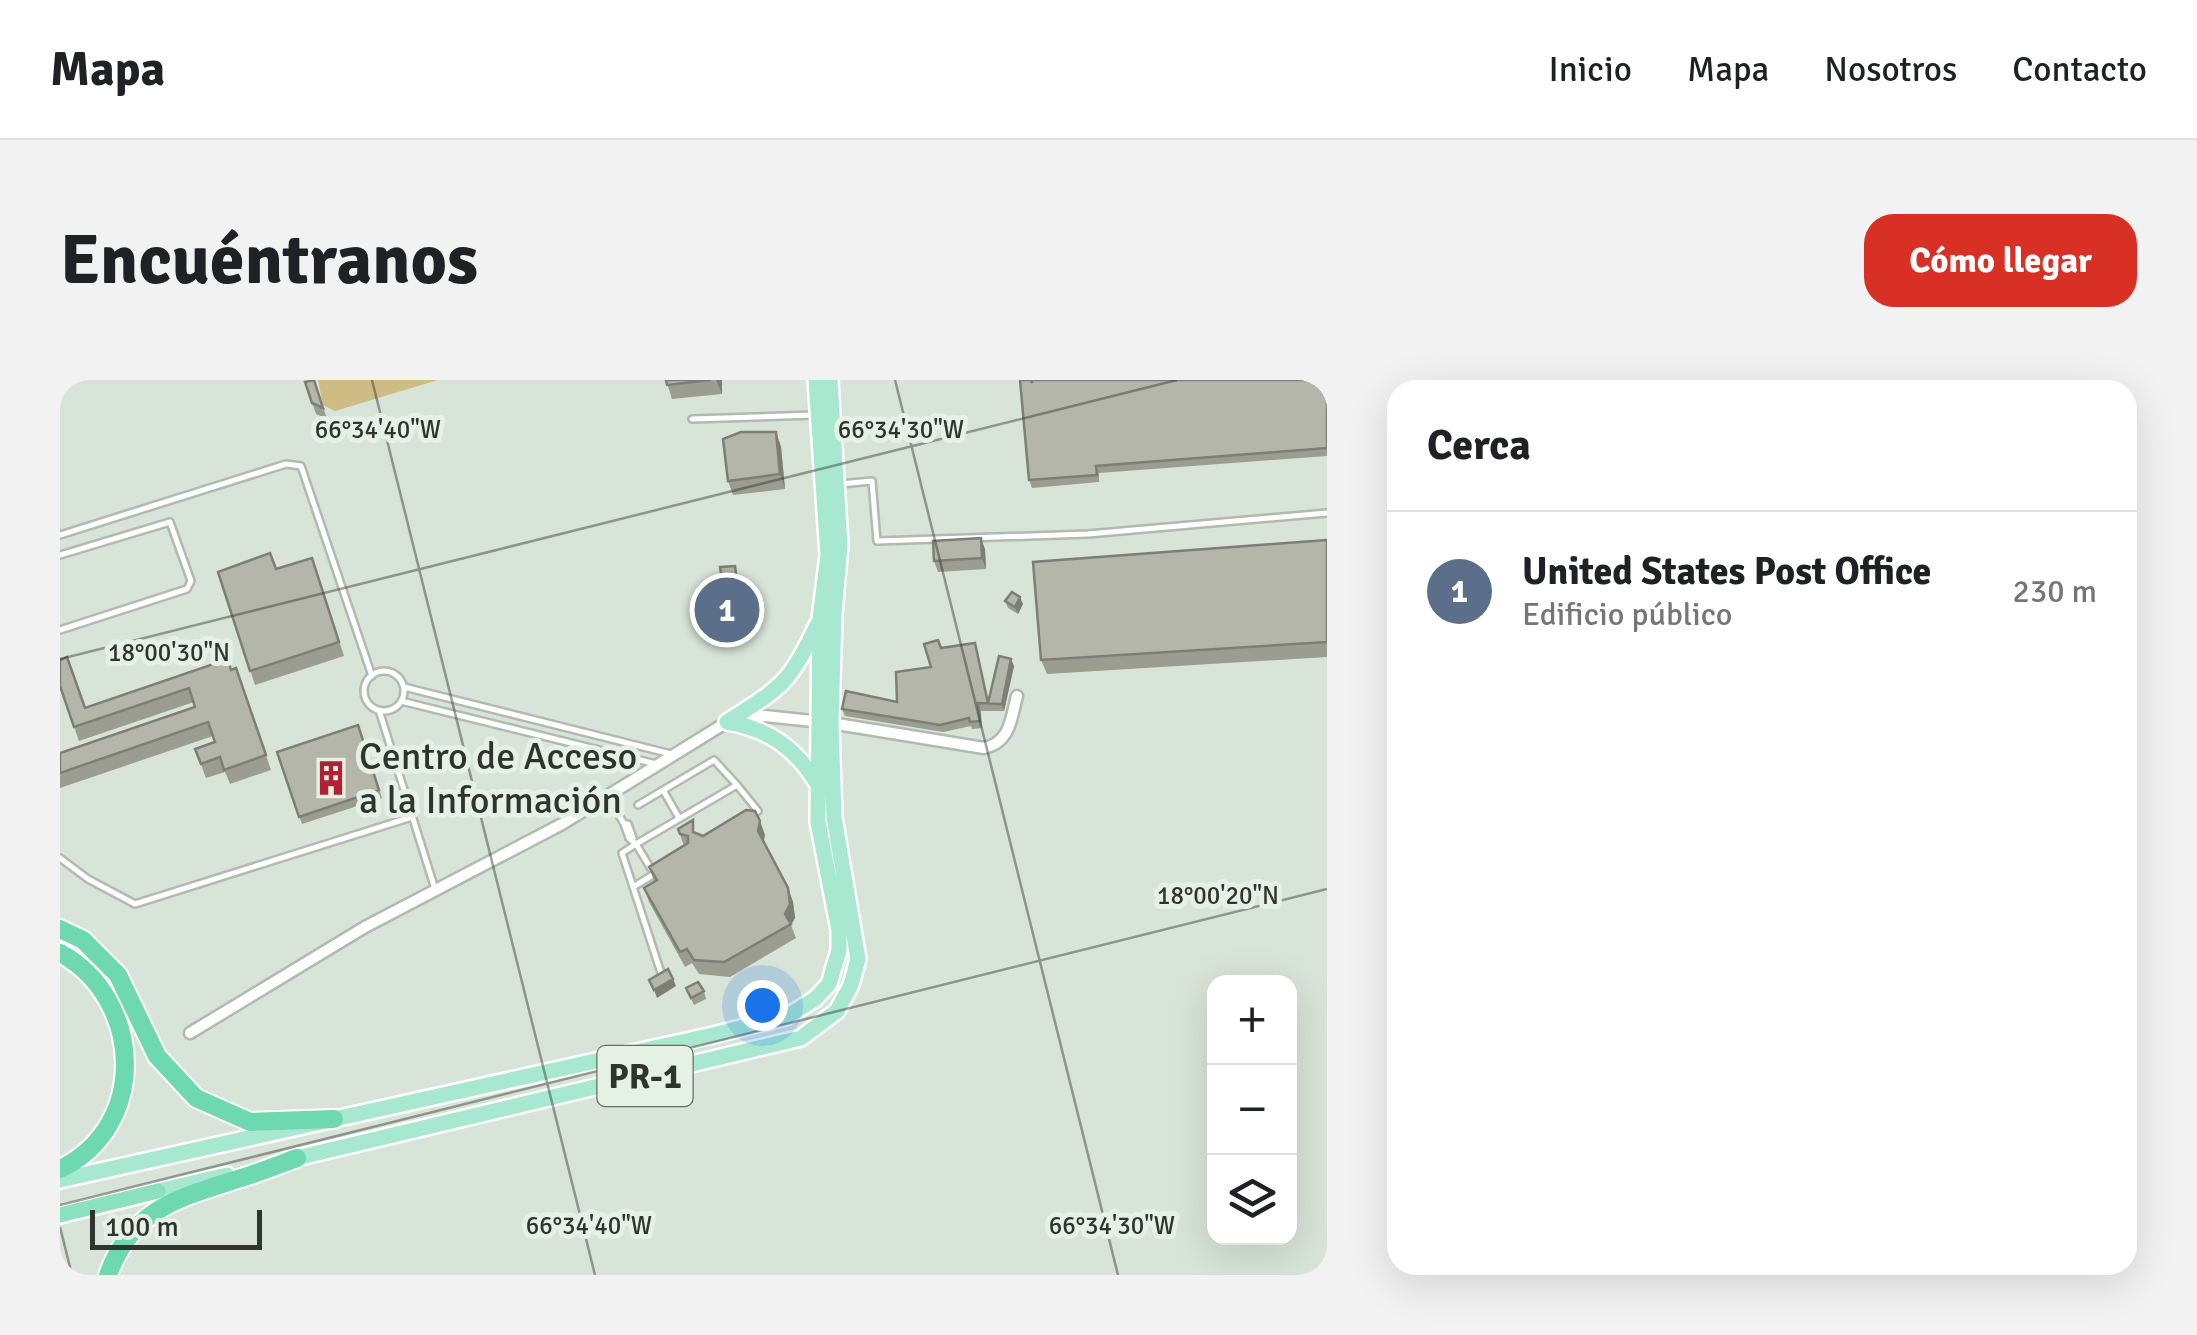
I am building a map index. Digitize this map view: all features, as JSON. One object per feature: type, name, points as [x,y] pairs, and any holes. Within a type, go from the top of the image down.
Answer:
[{"type":"highway","points":[[60,929],[83,940],[106,960],[129,993],[158,1056],[196,1098],[250,1122],[334,1119]]},
{"type":"highway","points":[[60,953],[101,987],[122,1028],[126,1049],[125,1082],[109,1124],[93,1146],[60,1169]]},
{"type":"highway","points":[[108,1275],[125,1241],[160,1206],[297,1158]]},
{"type":"highway","name":"PR-1","points":[[60,1214],[158,1191]]},
{"type":"main road","name":"PR-1","points":[[60,1180],[713,1035],[788,1016],[816,1000],[829,984],[839,950],[839,930],[818,822],[818,786],[840,545],[837,484],[816,380]]},
{"type":"main road","name":"PR-1","points":[[158,1191],[801,1038],[837,1011],[851,985],[858,959],[834,817],[824,722],[820,619],[828,555],[825,415],[830,380]]},
{"type":"main road","points":[[727,722],[780,688],[799,664],[820,619]]},
{"type":"main road","points":[[727,722],[754,726],[783,742],[804,761],[818,786]]},
{"type":"street","points":[[190,1033],[365,927],[533,841],[727,722],[765,716],[984,748],[1005,736],[1017,696]]},
{"type":"lane","points":[[692,418],[825,415]]},
{"type":"lane","points":[[60,535],[286,464],[301,466],[372,676]]},
{"type":"lane","points":[[837,484],[872,482],[877,540],[1088,534],[1327,513]]},
{"type":"lane","points":[[60,554],[170,522],[190,581],[187,590],[60,630]]},
{"type":"lane","points":[[436,892],[379,710],[365,696],[364,688],[372,676],[386,671],[394,673],[404,687],[674,754]]},
{"type":"lane","points":[[379,710],[393,709],[401,701],[404,687]]},
{"type":"lane","points":[[401,701],[658,764]]},
{"type":"lane","points":[[564,741],[568,728]]},
{"type":"lane","points":[[638,805],[714,760],[758,811],[744,819]]},
{"type":"lane","points":[[662,973],[622,853],[635,841],[736,785]]},
{"type":"lane","points":[[663,790],[679,819]]},
{"type":"lane","points":[[608,796],[629,838],[635,841],[654,874]]},
{"type":"lane","points":[[60,858],[134,904],[412,817]]},
{"type":"lane","points":[[633,887],[671,864]]},
{"type":"shaded area","points":[[318,380],[438,380],[335,411],[323,405]]},
{"type":"building","points":[[314,380],[323,408],[312,403],[305,382]]},
{"type":"building","points":[[666,380],[711,380],[667,385]]},
{"type":"building","points":[[1020,380],[1327,380],[1327,448],[1096,466],[1097,475],[1029,480]]},
{"type":"building","points":[[741,432],[776,432],[780,474],[728,481],[723,439]]},
{"type":"building","points":[[981,538],[982,558],[934,561],[933,541]]},
{"type":"building","points":[[1327,540],[1327,642],[1041,660],[1033,562]]},
{"type":"building","points":[[270,553],[276,569],[312,558],[339,642],[250,671],[218,572]]},
{"type":"building","points":[[735,566],[741,616],[710,619],[706,583],[722,581],[720,567]]},
{"type":"building","points":[[1012,592],[1020,597],[1015,607],[1005,601]]},
{"type":"building","points":[[938,640],[941,648],[975,643],[988,703],[999,656],[1011,659],[1002,704],[978,703],[980,721],[970,722],[969,718],[940,725],[842,709],[846,691],[897,702],[896,672],[931,667],[924,644]]},
{"type":"building","points":[[67,657],[85,708],[228,659],[231,670],[236,668],[266,755],[224,770],[220,757],[201,764],[195,749],[215,742],[208,722],[60,773],[60,753],[195,707],[189,688],[74,727],[60,686],[60,658]]},
{"type":"building","name":"Centro de Acceso a la Información","points":[[358,725],[379,790],[299,817],[277,752]]},
{"type":"building","points":[[746,810],[755,811],[760,821],[758,831],[788,888],[790,904],[785,914],[791,924],[724,962],[694,960],[687,949],[680,952],[644,888],[657,880],[649,867],[688,843],[688,836],[678,829],[693,820],[693,832],[703,836]]},
{"type":"building","points":[[668,969],[673,979],[654,990],[649,980]]},
{"type":"building","points":[[698,982],[704,991],[691,998],[686,988]]},
{"type":"place","name":"United States Post Office","points":[[727,610]]},
{"type":"place","name":"Centro de Acceso a la Información","points":[[331,778]]}]
